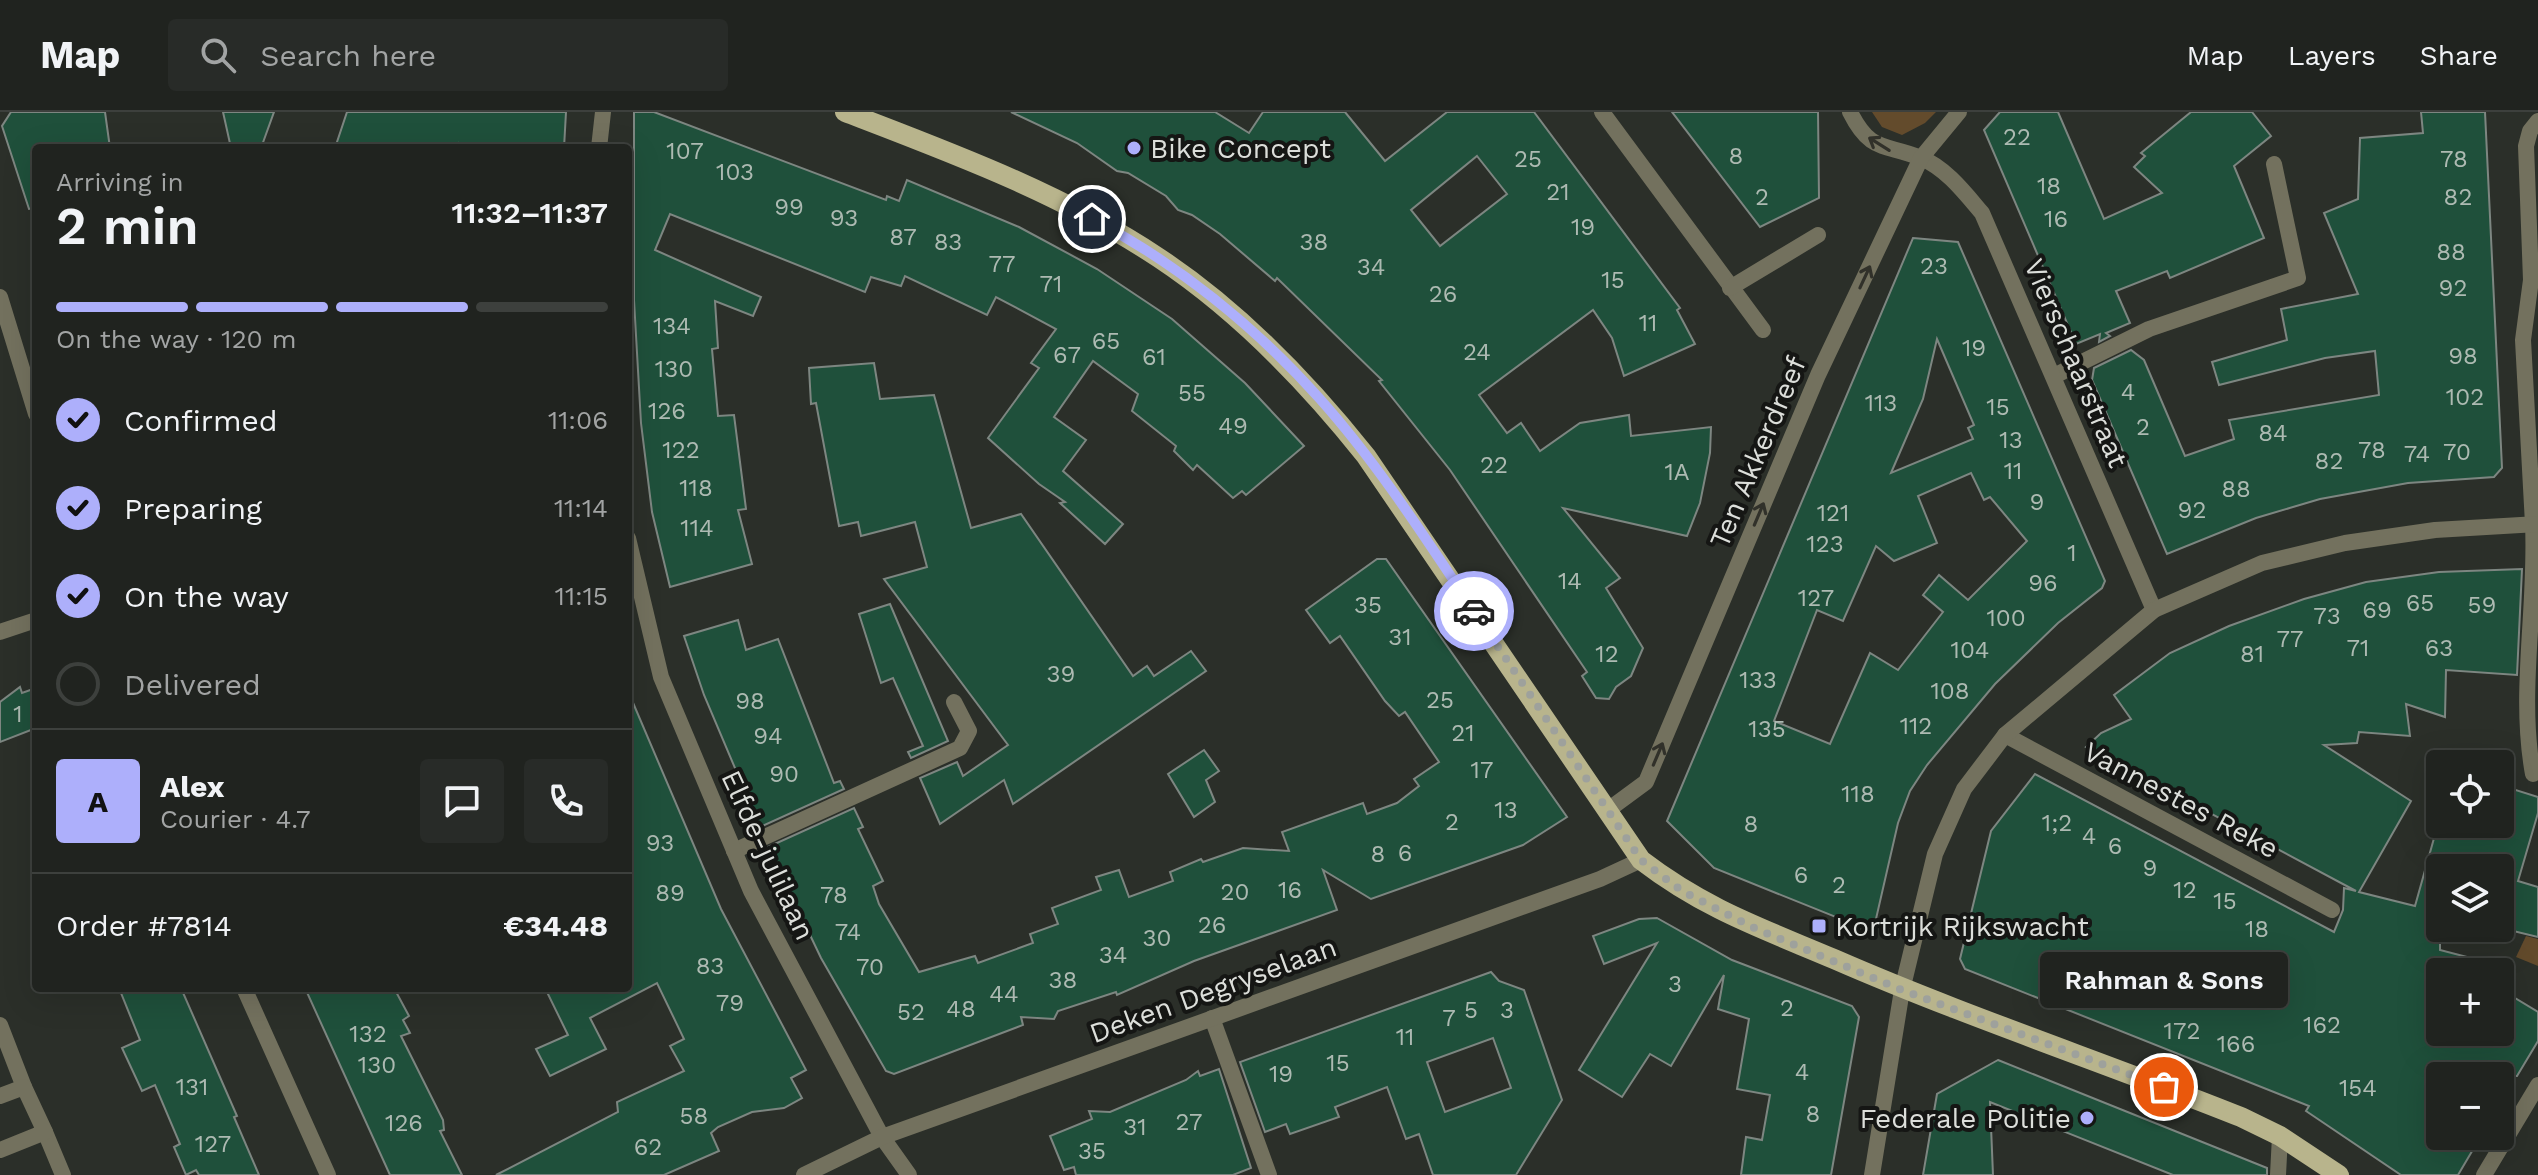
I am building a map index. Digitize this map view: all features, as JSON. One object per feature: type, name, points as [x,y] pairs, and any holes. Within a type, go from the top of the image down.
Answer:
[{"type":"main road","points":[[845,112],[964,159],[1118,233],[1203,291],[1263,343],[1320,398],[1366,456],[1641,860],[1682,891],[1731,917],[1902,990],[2150,1081],[2280,1136],[2339,1175]]},
{"type":"street","points":[[599,144],[603,112]]},
{"type":"street","points":[[1602,112],[1763,330]]},
{"type":"street","name":"Vierschaarstraat","points":[[1850,112],[1858,129],[1875,144],[1921,158],[1957,183],[1982,213],[2154,610]]},
{"type":"street","name":"Ten Akkerdreef","points":[[1608,810],[1646,782],[1818,375],[1921,158],[1959,112]]},
{"type":"street","points":[[2533,774],[2526,739],[2536,524],[2523,340],[2531,280],[2526,146],[2530,131],[2538,121]]},
{"type":"street","points":[[2054,376],[2149,329],[2298,278],[2274,164]]},
{"type":"street","points":[[1730,288],[1818,235]]},
{"type":"street","points":[[0,297],[32,401]]},
{"type":"street","points":[[1872,1175],[1902,990],[1935,854],[1964,789],[2005,735],[2154,610],[2262,563],[2345,543],[2435,530],[2536,524]]},
{"type":"street","name":"Elfde-julilaan","points":[[632,555],[661,677],[751,891],[882,1137],[909,1175]]},
{"type":"street","points":[[0,632],[32,621]]},
{"type":"street","points":[[734,851],[960,748],[969,731],[954,702]]},
{"type":"street","name":"Vannestes Reke","points":[[2005,735],[2332,910]]},
{"type":"street","name":"Deken Degryselaan","points":[[804,1175],[882,1137],[1611,875],[1641,860]]},
{"type":"street","points":[[246,992],[328,1175]]},
{"type":"street","points":[[1212,1018],[1269,1175]]},
{"type":"street","points":[[0,1025],[63,1175]]},
{"type":"street","points":[[2484,1175],[2538,1085]]},
{"type":"street","points":[[0,1096],[24,1087]]},
{"type":"street","points":[[0,1150],[45,1132]]},
{"type":"street","points":[[2278,1175],[2280,1136]]},
{"type":"shaded area","points":[[1872,112],[1936,112],[1925,123],[1902,135],[1882,127]]},
{"type":"shaded area","points":[[2526,936],[2538,939],[2538,966],[2516,957]]},
{"type":"building","points":[[11,112],[105,112],[109,144],[32,144],[32,209],[29,209],[2,126]]},
{"type":"building","points":[[223,112],[274,112],[262,144],[230,144]]},
{"type":"building","points":[[347,112],[566,112],[564,144],[336,144]]},
{"type":"building","points":[[634,112],[654,112],[886,200],[887,196],[899,201],[907,180],[1019,227],[1097,269],[1172,319],[1245,383],[1304,446],[1246,495],[1242,491],[1233,498],[1197,465],[1193,470],[1174,451],[1176,446],[1132,411],[1138,394],[1093,361],[1054,417],[1086,440],[1063,471],[1123,524],[1105,544],[1060,503],[1065,502],[1039,484],[988,438],[1039,368],[1031,363],[1056,329],[996,297],[987,315],[905,276],[901,286],[871,277],[865,292],[670,214],[655,250],[761,297],[753,316],[715,301],[718,348],[712,349],[718,416],[734,415],[746,509],[738,510],[752,564],[670,587],[652,512],[641,423],[634,300]]},
{"type":"building","points":[[1011,112],[1215,112],[1249,133],[1263,112],[1345,112],[1385,161],[1447,112],[1534,112],[1680,308],[1677,310],[1695,344],[1624,376],[1612,338],[1593,310],[1479,395],[1507,433],[1521,423],[1540,451],[1580,423],[1629,415],[1631,436],[1711,427],[1710,453],[1700,503],[1687,536],[1563,508],[1620,578],[1606,588],[1643,648],[1631,676],[1616,687],[1609,699],[1596,698],[1582,676],[1587,672],[1450,470],[1379,381],[1382,380],[1277,278],[1275,281],[1220,234],[1192,215],[1178,210],[1166,196],[1128,173],[1117,171],[1077,143]],"holes":[[[1477,156],[1507,194],[1440,246],[1411,210]]]},
{"type":"building","points":[[1672,112],[1818,112],[1819,198],[1760,227]]},
{"type":"building","points":[[2000,112],[2058,112],[2104,219],[2162,193],[2134,167],[2145,156],[2141,153],[2191,112],[2252,112],[2271,136],[2234,166],[2264,238],[2170,278],[2167,271],[2116,291],[2130,323],[2106,333],[2110,336],[2099,342],[2100,334],[2076,344],[1984,130]]},
{"type":"building","points":[[2421,112],[2485,112],[2502,468],[2494,477],[2408,483],[2320,499],[2256,518],[2167,554],[2092,380],[2094,368],[2131,350],[2144,360],[2185,456],[2234,439],[2229,420],[2379,395],[2375,351],[2325,358],[2219,385],[2212,362],[2287,340],[2281,309],[2358,294],[2324,213],[2358,199],[2360,138],[2423,133]]},
{"type":"building","points":[[1913,238],[1958,242],[2105,581],[2102,588],[2058,623],[1995,684],[1927,765],[1910,791],[1898,823],[1873,932],[1714,868],[1667,821]],"holes":[[[1937,339],[1974,425],[1968,428],[1973,439],[1891,473],[1923,399]],[[1971,473],[1984,500],[1990,497],[2027,541],[1968,600],[1939,575],[1923,595],[1943,612],[1898,670],[1870,653],[1830,744],[1774,721],[1817,610],[1843,621],[1876,546],[1894,561],[1937,543],[1918,496]]]},
{"type":"building","points":[[874,363],[880,399],[934,395],[971,528],[1021,514],[1133,676],[1147,666],[1154,676],[1191,651],[1206,671],[1013,804],[1004,780],[940,824],[920,778],[957,762],[963,776],[1008,745],[884,579],[927,567],[915,522],[861,536],[858,522],[839,526],[816,403],[811,404],[809,368]]},
{"type":"building","points":[[1377,559],[1386,559],[1567,817],[1523,845],[1371,899],[1323,870],[1337,910],[1194,961],[1117,995],[1116,992],[1058,1011],[1054,1019],[1021,1017],[1023,1025],[894,1074],[886,1071],[821,958],[768,847],[854,808],[863,827],[858,829],[883,881],[873,886],[879,904],[919,972],[975,956],[978,963],[1033,943],[1030,934],[1058,924],[1052,908],[1101,890],[1096,877],[1119,870],[1129,897],[1173,881],[1170,872],[1201,859],[1203,862],[1243,848],[1289,851],[1282,832],[1363,803],[1367,814],[1397,803],[1419,786],[1414,779],[1439,762],[1405,712],[1399,716],[1385,701],[1340,636],[1330,643],[1306,610]]},
{"type":"building","points":[[2522,569],[2517,675],[2446,670],[2445,717],[2406,704],[2410,736],[2359,732],[2357,743],[2324,745],[2411,801],[2359,892],[2415,906],[2426,867],[2426,942],[2440,942],[2440,950],[2471,958],[2426,958],[2426,1046],[2514,1046],[2514,997],[2538,1012],[2538,1041],[2517,1076],[2514,1076],[2514,1062],[2426,1062],[2426,1150],[2473,1150],[2458,1175],[2401,1175],[2306,1111],[2309,1106],[1965,969],[1960,959],[1991,831],[2035,774],[2334,932],[2343,910],[2344,888],[2356,891],[2086,747],[2101,733],[2131,719],[2114,695],[2170,653],[2229,626],[2304,599],[2366,582],[2439,572]]},
{"type":"building","points":[[890,604],[948,741],[911,758],[908,752],[923,746],[893,678],[881,683],[859,614]]},
{"type":"building","points":[[738,620],[746,650],[778,639],[834,783],[840,781],[844,789],[760,827],[704,695],[684,636]]},
{"type":"building","points":[[20,687],[22,693],[32,689],[32,730],[0,742],[0,702]]},
{"type":"building","points":[[632,700],[721,909],[806,1070],[791,1078],[802,1098],[784,1108],[752,1112],[718,1127],[711,1133],[719,1151],[664,1175],[496,1175],[618,1112],[617,1102],[684,1071],[670,1046],[684,1039],[657,983],[590,1018],[606,1049],[550,1076],[536,1049],[568,1035],[547,992],[632,992]]},
{"type":"building","points":[[1204,750],[1219,771],[1206,780],[1215,802],[1194,817],[1168,774]]},
{"type":"building","points":[[2514,789],[2538,797],[2538,813],[2518,881],[2538,887],[2538,937],[2514,931],[2514,854],[2430,854],[2434,838],[2514,838]]},
{"type":"building","points":[[1657,918],[1732,960],[1852,1006],[1859,1017],[1831,1175],[1741,1175],[1746,1137],[1762,1140],[1770,1095],[1737,1089],[1749,1019],[1718,1009],[1724,975],[1671,1066],[1650,1054],[1622,1097],[1579,1070],[1657,943],[1604,964],[1593,936],[1639,919]]},
{"type":"building","points":[[1491,972],[1499,981],[1524,990],[1562,1100],[1516,1175],[1433,1175],[1419,1134],[1406,1139],[1387,1087],[1335,1107],[1339,1117],[1290,1134],[1286,1124],[1265,1132],[1240,1062]],"holes":[[[1493,1038],[1511,1088],[1445,1112],[1427,1062]]]},
{"type":"building","points":[[121,992],[183,992],[259,1175],[199,1175],[196,1170],[186,1175],[174,1147],[180,1144],[155,1085],[142,1091],[122,1048],[140,1040]]},
{"type":"building","points":[[307,992],[396,992],[409,1016],[403,1020],[410,1033],[401,1036],[443,1120],[444,1130],[440,1131],[462,1175],[390,1175]]},
{"type":"building","name":"Federale Politie","points":[[1998,1060],[2267,1168],[2267,1175],[2173,1175],[1990,1102],[1993,1175],[1923,1175],[1937,1094]]},
{"type":"building","points":[[1219,1069],[1251,1168],[1233,1175],[1076,1175],[1074,1167],[1064,1170],[1050,1136],[1092,1119],[1089,1111],[1110,1112],[1186,1080],[1198,1071],[1200,1076]]},
{"type":"way so far","points":[[1474,611],[1641,860],[1682,891],[1752,927],[1902,990],[2164,1087]]},
{"type":"place","name":"Bike Concept","points":[[1134,148]]},
{"type":"place","name":"Kortrijk Rijkswacht","points":[[1819,926]]},
{"type":"place","name":"Rahman & Sons","points":[[2164,1087]]},
{"type":"place","name":"Federale Politie","points":[[2087,1118]]},
{"type":"route","points":[[1092,219],[1161,259],[1203,291],[1320,398],[1380,475],[1474,611]]}]
